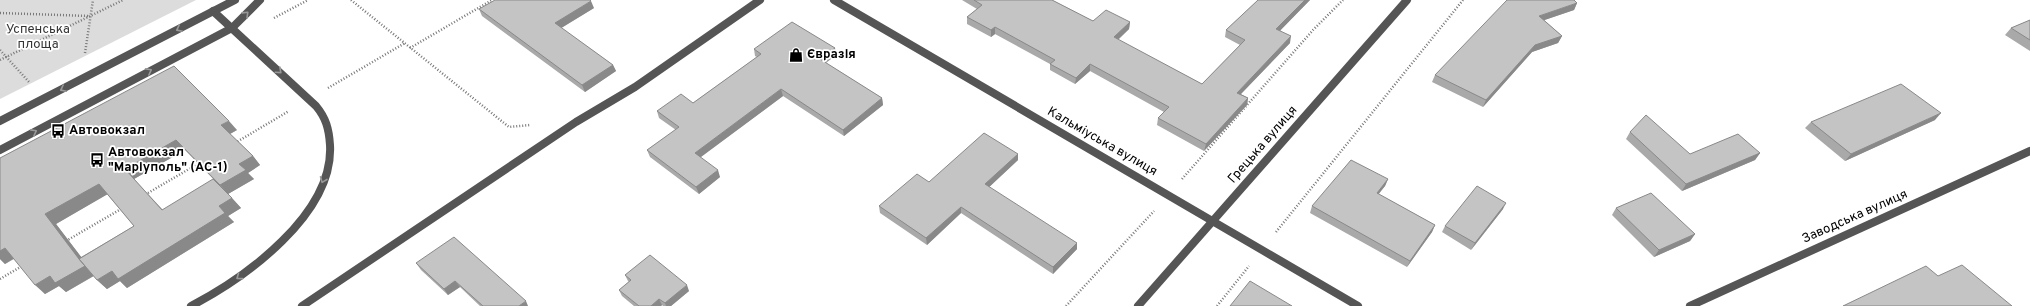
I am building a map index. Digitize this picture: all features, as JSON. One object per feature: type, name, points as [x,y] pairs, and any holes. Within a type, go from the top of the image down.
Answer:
[{"type":"street","points":[[0,121],[235,0]]},
{"type":"street","points":[[0,150],[232,28],[260,0]]},
{"type":"street","points":[[302,306],[576,122],[635,87],[760,0]]},
{"type":"street","name":"Кальміуська вулиця","points":[[834,0],[1358,306]]},
{"type":"street","name":"Грецька вулиця","points":[[1138,306],[1407,0]]},
{"type":"street","points":[[191,306],[228,285],[263,259],[283,240],[303,217],[318,193],[327,170],[331,149],[329,130],[322,113],[310,99],[213,11]]},
{"type":"street","name":"Заводська вулиця","points":[[1690,306],[2030,151]]},
{"type":"path","points":[[84,57],[93,0]]},
{"type":"path","points":[[0,60],[123,0]]},
{"type":"path","points":[[351,0],[509,127],[532,125]]},
{"type":"path","points":[[410,48],[492,0]]},
{"type":"path","points":[[1066,306],[1168,195],[1313,30],[1343,0]]},
{"type":"path","points":[[1216,306],[1463,0]]},
{"type":"path","points":[[0,13],[90,16]]},
{"type":"path","points":[[229,146],[405,44]]},
{"type":"path","points":[[148,193],[202,162]]},
{"type":"path","points":[[60,244],[121,209]]},
{"type":"path","points":[[0,279],[27,264]]},
{"type":"green space","name":"Успенська площа","points":[[0,0],[196,0],[0,99]]},
{"type":"building","points":[[495,0],[590,0],[591,1],[555,23],[613,65],[582,85],[479,9]]},
{"type":"building","points":[[974,0],[1052,0],[1093,21],[1106,10],[1130,22],[1114,37],[1202,84],[1245,40],[1226,30],[1258,0],[1305,0],[1276,29],[1291,36],[1237,93],[1248,98],[1206,144],[1158,118],[1169,107],[1090,64],[1076,78],[1050,64],[1055,60],[995,27],[991,30],[967,17],[982,5]]},
{"type":"building","points":[[1507,0],[1574,0],[1577,3],[1539,16],[1562,36],[1535,45],[1486,100],[1435,75]]},
{"type":"building","points":[[2030,20],[2030,40],[2011,28]]},
{"type":"building","points":[[792,22],[835,48],[820,59],[882,98],[843,130],[781,89],[695,153],[718,170],[696,187],[647,150],[679,127],[657,111],[681,94],[693,103],[761,54],[754,49]]},
{"type":"building","points":[[174,66],[229,121],[221,125],[253,156],[239,164],[246,170],[220,185],[176,140],[125,169],[162,210],[213,179],[232,198],[219,206],[225,213],[118,279],[112,271],[97,280],[85,266],[55,283],[50,276],[35,285],[5,248],[0,251],[0,158]],"holes":[[[99,184],[134,226],[79,259],[45,214]]]},
{"type":"building","points":[[1901,84],[1941,113],[1851,154],[1811,122]]},
{"type":"building","points":[[1646,115],[1690,154],[1738,134],[1760,153],[1686,184],[1630,132]]},
{"type":"building","points":[[984,133],[1018,154],[985,184],[1077,243],[1053,267],[961,207],[926,238],[879,206],[917,174],[929,182]]},
{"type":"building","points":[[1351,160],[1388,179],[1377,193],[1435,225],[1410,261],[1312,206]]},
{"type":"building","points":[[1477,186],[1506,203],[1475,243],[1445,226]]},
{"type":"building","points":[[1651,193],[1695,234],[1659,250],[1616,208]]},
{"type":"building","points":[[454,237],[526,301],[519,306],[483,306],[455,281],[444,289],[416,263]]},
{"type":"building","points":[[650,255],[687,285],[665,303],[659,299],[651,306],[639,306],[619,290],[631,280],[625,275]]},
{"type":"building","points":[[1962,265],[2012,306],[1843,306],[1926,266],[1938,276]]},
{"type":"building","points":[[1250,281],[1292,306],[1230,306]]},
{"type":"place","name":"Євразія","points":[[796,55]]},
{"type":"place","name":"Автовокзал","points":[[58,131]]},
{"type":"place","name":"Автовокзал \"Маріуполь\" (АС-1)","points":[[97,160]]}]
